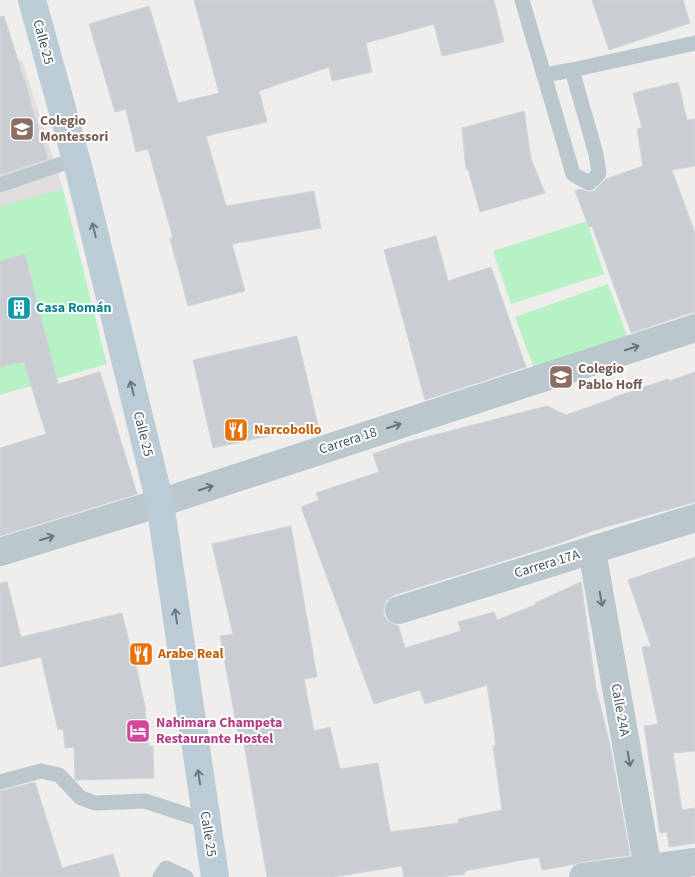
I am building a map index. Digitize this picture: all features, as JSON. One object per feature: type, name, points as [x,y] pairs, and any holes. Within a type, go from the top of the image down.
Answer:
[{"type":"main road","name":"Calle 25","points":[[32,0],[76,159],[160,503],[215,877]]},
{"type":"street","name":"Carrera 18","points":[[0,552],[160,503],[695,328]]},
{"type":"street","name":"Carrera 17A","points":[[400,610],[695,518]]},
{"type":"street","name":"Calle 24A","points":[[592,550],[648,869]]},
{"type":"street","points":[[583,877],[695,862]]},
{"type":"lane","points":[[522,0],[573,174],[589,182],[594,180],[599,173],[596,154],[572,70]]},
{"type":"lane","points":[[544,75],[695,43]]},
{"type":"lane","points":[[0,185],[76,159]]},
{"type":"lane","points":[[0,782],[41,771],[59,775],[81,798],[94,803],[145,801],[206,821]]},
{"type":"lane","points":[[160,877],[166,868],[186,877]]},
{"type":"shaded area","name":"Colegio Montessori","points":[[22,60],[63,189],[0,209],[0,68]]},
{"type":"green space","name":"Casa Román","points":[[63,189],[107,364],[0,395],[0,206]]},
{"type":"green space","points":[[587,221],[604,274],[511,304],[493,251]]},
{"type":"green space","points":[[608,284],[628,338],[535,371],[515,317]]},
{"type":"building","points":[[194,0],[494,0],[504,42],[442,56],[434,24],[366,43],[372,72],[332,81],[329,67],[259,91],[267,122],[206,136],[226,206],[314,191],[321,228],[232,244],[245,291],[188,306],[170,239],[173,238],[148,149],[136,152],[126,109],[115,112],[89,24],[149,6],[178,103],[219,93]]},
{"type":"building","points":[[592,0],[683,0],[690,23],[609,50]]},
{"type":"building","points":[[4,16],[48,159],[0,175],[0,17]]},
{"type":"building","points":[[678,82],[687,120],[695,119],[695,166],[672,170],[695,233],[695,313],[631,333],[592,226],[589,227],[575,191],[580,189],[589,192],[594,191],[606,179],[643,166],[637,129],[642,128],[633,93]]},
{"type":"building","points":[[524,111],[531,159],[545,193],[480,212],[468,169],[466,170],[462,128]]},
{"type":"building","points":[[436,236],[448,281],[491,267],[526,367],[425,400],[384,250]]},
{"type":"building","points":[[25,254],[58,384],[100,372],[137,494],[0,536],[0,448],[46,434],[24,362],[0,367],[0,261]]},
{"type":"building","points":[[297,336],[318,425],[213,448],[193,360]]},
{"type":"building","points":[[695,372],[695,502],[595,530],[560,543],[394,595],[387,600],[384,607],[384,615],[388,621],[398,625],[405,648],[461,631],[458,622],[494,612],[497,620],[535,605],[535,603],[581,582],[596,688],[610,745],[630,855],[542,870],[539,857],[465,871],[465,874],[440,877],[404,877],[402,866],[333,877],[267,877],[243,738],[239,739],[220,636],[233,634],[212,544],[291,526],[317,677],[304,679],[314,731],[330,727],[340,769],[378,763],[390,832],[459,823],[458,819],[502,810],[493,746],[496,745],[487,685],[425,704],[420,690],[374,704],[301,507],[319,500],[316,493],[379,472],[373,454],[407,442],[547,406],[566,415],[668,379],[669,381]]},
{"type":"building","points":[[695,557],[695,751],[673,753],[682,810],[695,808],[695,843],[669,847],[667,832],[660,833],[644,726],[658,724],[642,647],[651,646],[628,580]]},
{"type":"building","points":[[7,582],[21,637],[122,613],[146,711],[149,746],[153,746],[154,778],[75,779],[74,747],[65,748],[63,729],[58,730],[41,657],[0,667],[0,583]]},
{"type":"building","points":[[35,782],[62,868],[113,854],[120,877],[0,877],[0,791]]},
{"type":"place","name":"Colegio Montessori","points":[[22,129]]},
{"type":"place","name":"Casa Román","points":[[19,308]]},
{"type":"place","name":"Colegio Pablo Hoff","points":[[561,377]]},
{"type":"place","name":"Narcobollo","points":[[236,430]]},
{"type":"place","name":"Arabe Real","points":[[141,654]]},
{"type":"place","name":"Nahimara Champeta Restaurante Hostel","points":[[138,731]]}]
